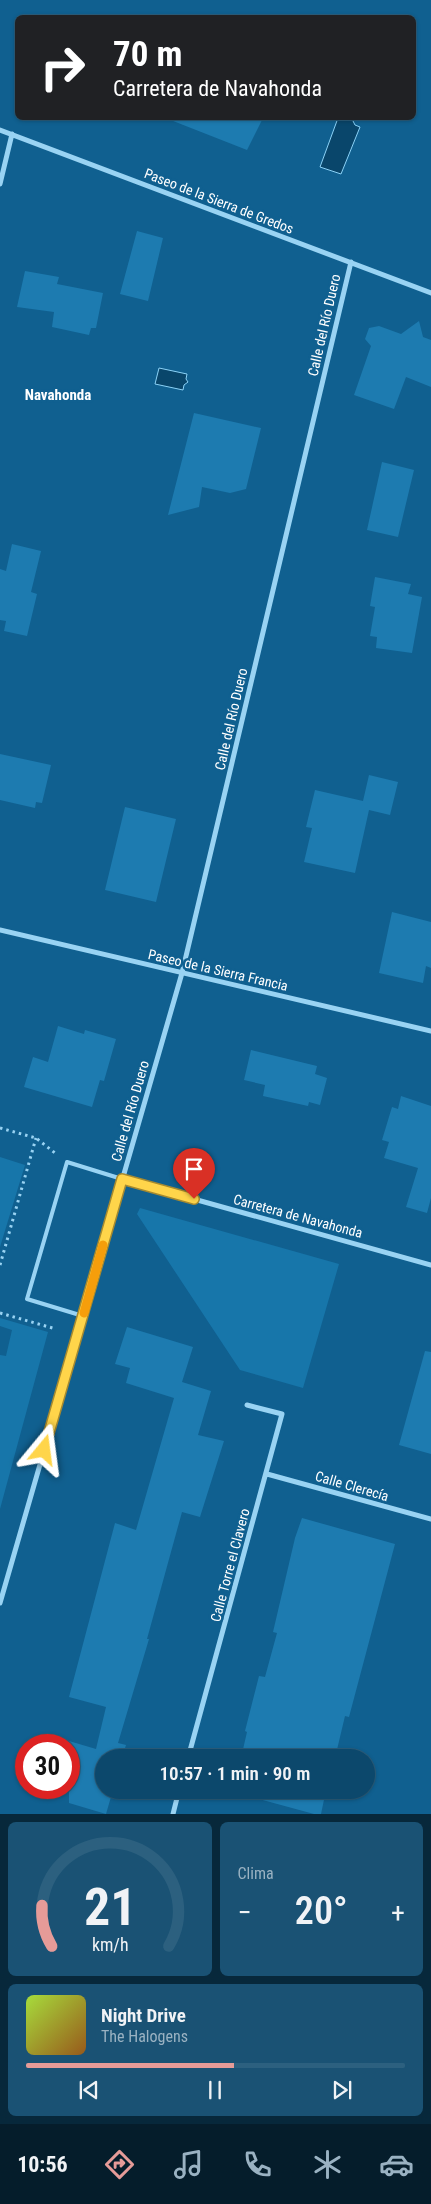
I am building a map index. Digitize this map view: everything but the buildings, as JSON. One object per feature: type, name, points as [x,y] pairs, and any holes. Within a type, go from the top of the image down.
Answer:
[{"type":"street","name":"Paseo de la Sierra de Gredos","points":[[0,130],[431,293]]},
{"type":"street","points":[[0,184],[12,134]]},
{"type":"street","name":"Calle del Río Duero","points":[[122,1179],[182,973],[351,262]]},
{"type":"street","name":"Paseo de la Sierra Francia","points":[[0,930],[431,1030]]},
{"type":"street","points":[[0,1603],[122,1179]]},
{"type":"street","name":"Carretera de Navahonda","points":[[122,1179],[431,1265]]},
{"type":"street","name":"Calle Torre el Clavero","points":[[191,1749],[282,1414],[247,1405]]},
{"type":"street","name":"Calle Clerecía","points":[[267,1474],[431,1519]]},
{"type":"street","points":[[173,1814],[177,1799]]},
{"type":"lane","points":[[83,1316],[27,1299],[67,1162],[122,1179]]},
{"type":"path","points":[[0,1128],[36,1138],[67,1162]]},
{"type":"path","points":[[0,1265],[36,1138]]},
{"type":"path","points":[[0,1314],[56,1329]]},
{"type":"shaded area","points":[[337,120],[352,120],[355,125],[360,127],[341,174],[320,167]]},
{"type":"shaded area","points":[[159,368],[187,374],[186,379],[188,382],[184,385],[183,390],[155,384]]},
{"type":"shaded area","points":[[0,1157],[25,1165],[0,1247]]},
{"type":"shaded area","points":[[140,1208],[339,1264],[303,1388],[240,1370],[137,1214]]},
{"type":"shaded area","points":[[0,1318],[48,1332],[0,1509],[0,1355],[6,1356],[12,1330],[0,1326]]},
{"type":"slow traffic","points":[[84,1313],[103,1245]]},
{"type":"district","name":"Navahonda","points":[[58,395]]},
{"type":"route","points":[[44,1450],[122,1179],[194,1199]]}]
